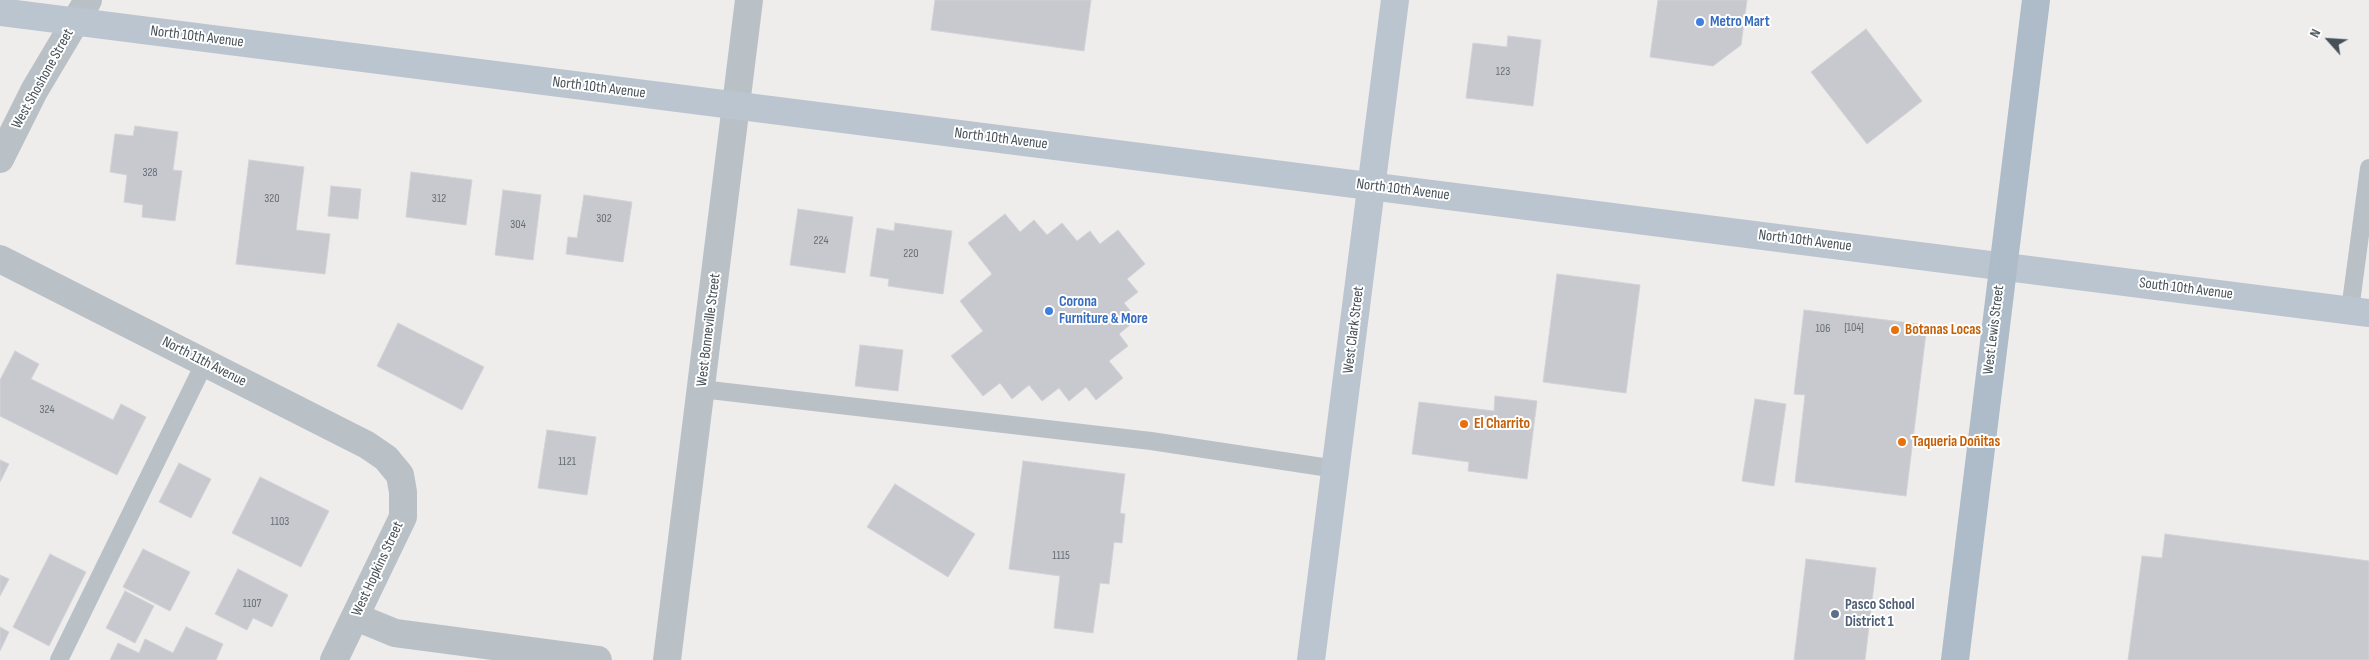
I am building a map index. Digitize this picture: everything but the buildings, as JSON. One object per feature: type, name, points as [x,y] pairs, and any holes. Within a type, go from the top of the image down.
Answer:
[{"type":"main road","name":"West Lewis Street","points":[[1955,660],[2036,0]]},
{"type":"street","name":"West Bonneville Street","points":[[667,660],[750,0]]},
{"type":"street","name":"West Clark Street","points":[[1311,660],[1395,0]]},
{"type":"street","name":"North 10th Avenue","points":[[0,12],[82,11],[737,106],[2002,266]]},
{"type":"street","name":"West Shoshone Street","points":[[0,159],[34,91],[82,11]]},
{"type":"street","name":"North 11th Avenue","points":[[0,258],[368,445],[386,458],[400,474]]},
{"type":"street","name":"South 10th Avenue","points":[[2002,266],[2360,311]]},
{"type":"street","name":"West Hopkins Street","points":[[334,660],[403,517],[403,492],[400,474]]},
{"type":"street","points":[[356,617],[395,633],[598,660]]},
{"type":"lane","points":[[2360,311],[2369,168]]},
{"type":"lane","points":[[59,660],[205,362]]},
{"type":"lane","points":[[701,389],[1151,441],[1336,469]]},
{"type":"place","name":"Metro Mart","points":[[1700,22]]},
{"type":"place","name":"Corona Furniture & More","points":[[1049,311]]},
{"type":"place","name":"Botanas Locas","points":[[1895,330]]},
{"type":"place","name":"El Charrito","points":[[1464,424]]},
{"type":"place","name":"Taqueria Doñitas","points":[[1902,442]]},
{"type":"place","name":"Pasco School District 1","points":[[1835,614]]}]
